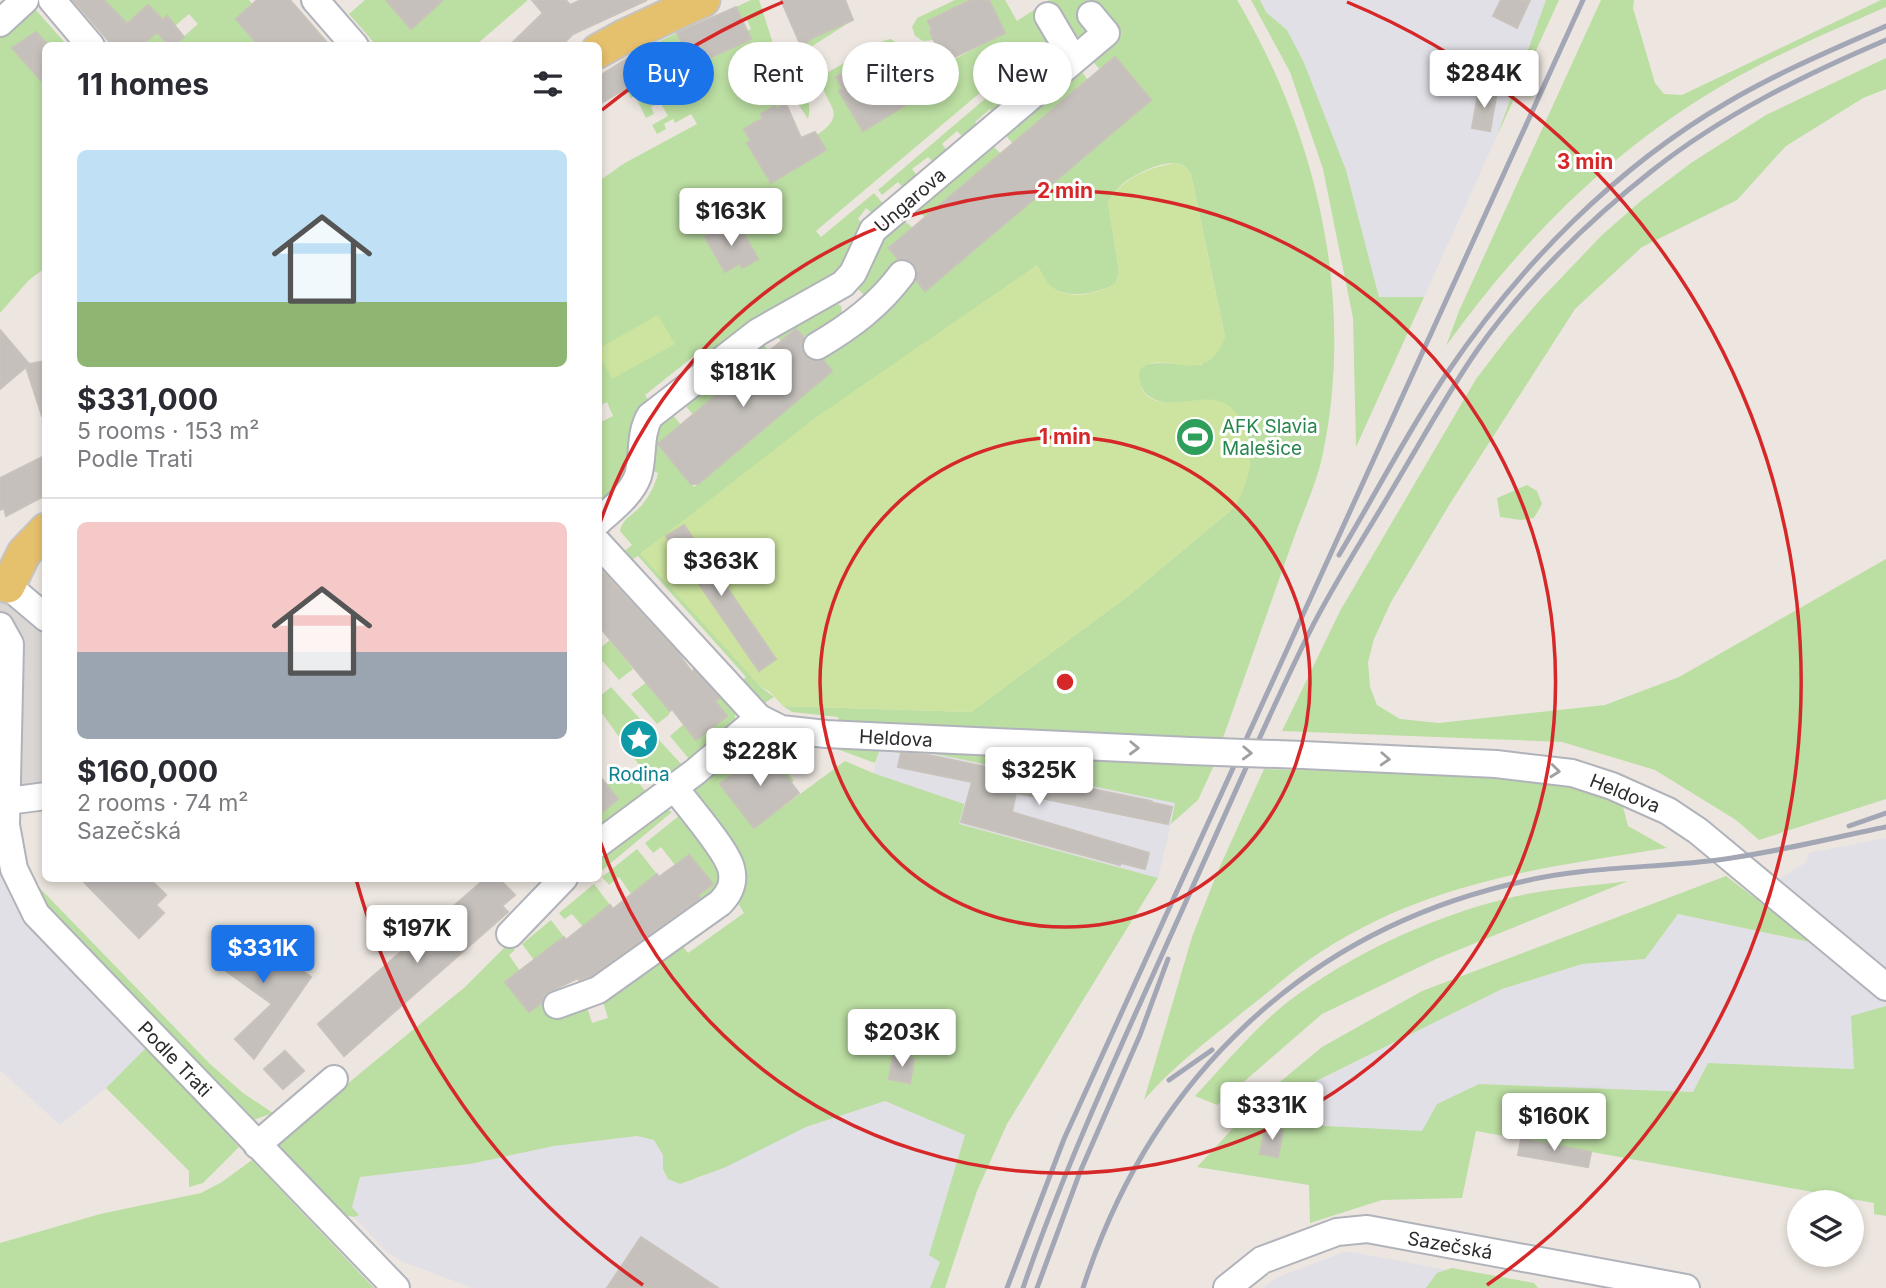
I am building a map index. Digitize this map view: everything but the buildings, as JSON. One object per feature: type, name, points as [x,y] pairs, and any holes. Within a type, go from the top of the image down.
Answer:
[{"type":"main road","points":[[602,49],[703,0]]},
{"type":"main road","points":[[3,592],[24,552],[42,534]]},
{"type":"street","points":[[0,23],[25,0]]},
{"type":"street","points":[[52,0],[88,42]]},
{"type":"street","points":[[324,3],[352,42]]},
{"type":"street","points":[[1048,16],[1074,60]]},
{"type":"street","name":"Ungarova","points":[[602,518],[636,480],[644,431],[650,416],[758,332],[842,284],[853,273],[873,230],[1074,60],[1099,24]]},
{"type":"street","points":[[817,346],[848,328],[865,314],[885,296],[902,274]]},
{"type":"street","points":[[842,284],[865,314]]},
{"type":"street","name":"Heldova","points":[[602,547],[759,718],[781,729],[826,734],[1496,764],[1572,773],[1612,786],[1668,811],[1698,831],[1886,987]]},
{"type":"street","points":[[3,592],[42,616]]},
{"type":"street","name":"Podle Trati","points":[[0,626],[10,644],[2,802],[11,859],[36,914],[396,1288]]},
{"type":"street","points":[[602,841],[759,718]]},
{"type":"street","points":[[557,1005],[598,990],[720,903],[730,891],[732,876],[728,861],[674,787]]},
{"type":"street","points":[[2,802],[42,797]]},
{"type":"street","points":[[510,934],[560,882]]},
{"type":"street","points":[[257,1145],[334,1079]]},
{"type":"street","name":"Sazečská","points":[[1227,1288],[1262,1260],[1337,1232],[1367,1229],[1686,1288]]},
{"type":"shaded area","points":[[1260,0],[1546,0],[1497,136],[1424,297],[1379,297],[1346,170],[1287,30],[1266,12]]},
{"type":"shaded area","points":[[0,560],[42,601],[42,811],[0,818]]},
{"type":"shaded area","points":[[901,747],[1176,803],[1158,878],[958,824],[963,804],[873,773],[880,749]]},
{"type":"shaded area","points":[[1886,838],[1886,1006],[1851,1016],[1855,1069],[1709,1063],[1694,1092],[1479,1084],[1437,1104],[1423,1131],[1308,1126],[1302,1088],[1502,989],[1582,964],[1645,959],[1678,914],[1812,943],[1751,896],[1805,863],[1809,853]]},
{"type":"shaded area","points":[[0,869],[149,1046],[106,1088],[60,1125],[0,1070]]},
{"type":"shaded area","points":[[885,1101],[965,1135],[930,1254],[940,1262],[930,1288],[473,1288],[403,1262],[387,1252],[354,1217],[358,1214],[352,1207],[359,1177],[470,1164],[554,1146],[637,1136],[654,1140],[663,1155],[663,1169],[697,1179],[806,1127]]},
{"type":"shaded area","points":[[1347,1251],[1541,1288],[1263,1288],[1278,1277]]},
{"type":"green space","points":[[105,0],[249,0],[258,11],[259,42],[177,42],[198,24],[189,14],[162,37],[166,42],[145,42],[152,36],[136,16],[108,41]]},
{"type":"green space","points":[[365,0],[393,0],[389,4],[411,29],[436,6],[431,0],[528,0],[479,42],[373,42],[349,14]]},
{"type":"green space","points":[[751,0],[759,0],[773,42],[728,42],[728,105],[785,105],[777,110],[774,106],[761,114],[763,118],[744,129],[771,182],[826,151],[817,135],[833,119],[834,112],[828,99],[828,72],[842,64],[842,73],[836,77],[842,87],[839,91],[842,105],[848,105],[863,130],[905,105],[959,105],[959,57],[973,49],[973,99],[816,231],[821,237],[874,193],[885,206],[873,214],[866,208],[858,219],[865,226],[847,266],[819,285],[816,283],[769,311],[698,361],[694,356],[645,395],[650,402],[644,410],[639,408],[633,419],[638,424],[622,488],[602,502],[602,422],[613,416],[607,402],[602,404],[602,179],[623,164],[697,124],[691,114],[675,123],[673,119],[664,124],[666,129],[657,134],[652,125],[668,116],[662,105],[714,105],[714,46],[751,29],[746,17],[742,18],[736,7]]},
{"type":"green space","points":[[955,0],[971,0],[928,21],[933,40],[923,41],[915,36],[912,27],[917,18]]},
{"type":"green space","points":[[989,0],[1005,0],[1017,21],[1049,0],[1088,0],[1094,28],[1081,37],[1074,36],[1055,5],[1039,22],[1050,42],[988,42],[1005,33]]},
{"type":"green space","points":[[1094,0],[1237,0],[1265,52],[1289,106],[1308,162],[1322,219],[1331,277],[1334,336],[1332,395],[1323,453],[1223,738],[839,722],[838,717],[792,712],[783,706],[971,712],[1128,596],[1236,506],[1250,465],[1250,445],[1246,429],[1215,400],[1182,403],[1159,401],[1150,397],[1143,389],[1139,378],[1141,368],[1149,364],[1201,365],[1225,337],[1191,174],[1185,166],[1172,163],[1150,169],[1127,180],[1108,202],[1119,272],[1116,283],[1083,294],[1064,293],[1049,285],[1037,265],[641,553],[761,687],[774,697],[763,704],[740,683],[746,677],[638,556],[630,561],[622,553],[632,545],[620,531],[621,527],[645,501],[657,477],[658,473],[651,470],[657,430],[660,424],[673,415],[681,425],[658,445],[694,487],[831,371],[820,357],[914,277],[926,290],[1150,100],[1100,70],[1092,60],[1122,34]]},
{"type":"green space","points":[[1251,0],[1260,0],[1266,12],[1287,30],[1304,63],[1346,170],[1379,297],[1424,297],[1356,447],[1353,318],[1323,169],[1290,72]]},
{"type":"green space","points":[[1546,0],[1559,0],[1497,136]]},
{"type":"green space","points":[[1601,0],[1634,0],[1633,8],[1655,83],[1664,94],[1682,95],[1881,0],[1886,0],[1886,7],[1738,76],[1678,113],[1640,141],[1603,171],[1535,236],[1474,308],[1446,346],[1459,311]]},
{"type":"green space","points":[[35,9],[64,42],[44,42],[36,32],[12,48],[29,67],[42,59],[42,270],[29,280],[0,313],[0,38]]},
{"type":"green space","points":[[853,20],[819,42],[806,42],[814,37]]},
{"type":"green space","points":[[677,33],[681,42],[658,42]]},
{"type":"green space","points":[[1886,58],[1886,89],[1863,98],[1786,146],[1737,200],[1642,247],[1575,309],[1451,502],[1391,602],[1374,639],[1368,662],[1370,687],[1377,705],[1400,719],[1439,723],[1605,705],[1679,677],[1886,559],[1886,799],[1759,840],[1736,820],[1655,770],[1562,742],[1282,731],[1340,611],[1476,379],[1540,300],[1602,235],[1691,163],[1766,115]]},
{"type":"green space","points":[[1082,72],[1088,80],[1072,94],[1072,81]]},
{"type":"green space","points":[[640,105],[655,105],[651,107],[654,114],[646,118]]},
{"type":"green space","points":[[799,105],[809,105],[808,119]]},
{"type":"green space","points":[[978,105],[1003,105],[994,113],[990,109],[975,122],[978,126],[964,138],[957,131],[942,144],[948,152],[934,163],[928,157],[912,169],[918,177],[904,189],[898,182],[882,195],[878,190]]},
{"type":"green space","points":[[1039,105],[1059,105],[1013,144],[1004,133]]},
{"type":"green space","points":[[994,147],[1001,154],[925,218],[918,210]]},
{"type":"green space","points":[[1175,163],[1185,166],[1191,174],[1225,337],[1216,353],[1206,362],[1195,366],[1148,364],[1139,371],[1141,386],[1147,396],[1156,401],[1215,400],[1225,403],[1239,416],[1247,435],[1250,465],[1236,506],[1128,596],[971,712],[783,706],[769,691],[761,687],[640,554],[815,418],[1037,265],[1049,284],[1063,293],[1091,293],[1116,283],[1119,272],[1108,202],[1128,180]],"holes":[[[683,525],[776,658],[759,670],[666,537]]]},
{"type":"green space","points":[[902,219],[913,228],[890,248],[901,262],[865,296],[856,287],[883,236]]},
{"type":"green space","points":[[835,302],[841,306],[842,313],[830,324],[804,337],[796,328],[781,341],[775,334]]},
{"type":"green space","points":[[658,315],[675,344],[612,379],[602,361],[602,346]]},
{"type":"green space","points":[[761,342],[769,351],[693,415],[686,406]]},
{"type":"green space","points":[[1527,485],[1537,491],[1542,504],[1534,518],[1521,520],[1500,517],[1497,498]]},
{"type":"green space","points":[[610,640],[633,669],[619,680],[602,660],[602,647]]},
{"type":"green space","points":[[647,682],[670,711],[669,715],[657,724],[631,694]]},
{"type":"green space","points":[[611,687],[681,764],[654,786],[602,713],[602,694]]},
{"type":"green space","points":[[725,698],[735,711],[735,721],[689,759],[670,736],[684,724],[697,739],[727,716],[715,701]]},
{"type":"green space","points":[[755,737],[762,739],[794,781],[791,783],[764,749],[720,784],[754,828],[845,761],[964,804],[959,824],[1158,878],[1007,1124],[977,1191],[945,1288],[930,1288],[940,1262],[929,1255],[965,1135],[885,1101],[806,1127],[726,1167],[680,1184],[668,1179],[663,1169],[663,1155],[654,1140],[637,1136],[554,1146],[470,1164],[360,1177],[352,1207],[359,1215],[342,1215],[273,1145],[465,987],[509,943],[515,950],[509,955],[520,971],[505,982],[528,1012],[543,1001],[555,1019],[587,1007],[592,1023],[608,1018],[603,1002],[682,945],[688,953],[744,913],[736,900],[695,792],[696,785]]},
{"type":"green space","points":[[826,739],[1216,761],[1198,800],[1171,824],[1175,803],[901,747],[899,753],[880,749],[875,763],[837,749]]},
{"type":"green space","points":[[628,769],[646,792],[602,826],[602,812],[618,799],[607,785]]},
{"type":"green space","points":[[1264,769],[1499,775],[1573,787],[1622,803],[1628,826],[1667,848],[1572,863],[1482,882],[1394,912],[1352,933],[1301,965],[1192,1054],[1144,1100],[1192,937],[1217,873]]},
{"type":"green space","points":[[658,811],[672,812],[602,870],[602,852]]},
{"type":"green space","points":[[680,815],[707,848],[717,867],[719,887],[706,898],[700,898],[698,895],[712,884],[689,855],[675,865],[661,847],[653,853],[645,843]]},
{"type":"green space","points":[[637,849],[657,874],[631,894],[619,877],[609,885],[602,877]]},
{"type":"green space","points":[[1726,876],[1814,943],[1678,914],[1645,959],[1582,964],[1502,989],[1302,1088],[1308,1125],[1422,1131],[1437,1104],[1479,1084],[1693,1092],[1708,1063],[1854,1069],[1851,1016],[1886,1006],[1886,1216],[1874,1214],[1874,1203],[1864,1201],[1864,1190],[1802,1190],[1476,1131],[1462,1198],[1382,1200],[1310,1223],[1309,1185],[1197,1167],[1263,1096],[1322,1047],[1422,991]]},
{"type":"green space","points":[[31,879],[210,1064],[243,1093],[273,1113],[248,1122],[40,905]]},
{"type":"green space","points":[[1628,881],[1436,959],[1322,1014],[1217,1105],[1195,1096],[1285,1004],[1337,969],[1395,938],[1456,913],[1517,896]]},
{"type":"green space","points":[[594,884],[610,905],[583,927],[572,914],[564,919],[559,913]]},
{"type":"green space","points":[[551,920],[564,937],[534,960],[522,944]]},
{"type":"green space","points":[[146,1048],[239,1147],[203,1183],[189,1187],[189,1171],[106,1088]]},
{"type":"green space","points":[[252,1160],[374,1288],[0,1288],[0,1243],[100,1214],[201,1193],[222,1182]]},
{"type":"green space","points":[[1452,1268],[1534,1283],[1538,1288],[1426,1288],[1437,1273]]},
{"type":"railway","points":[[1007,1288],[1064,1139],[1583,0]]},
{"type":"railway","points":[[1339,555],[1447,373],[1506,294],[1572,222],[1609,188],[1686,128],[1786,71],[1886,26]]},
{"type":"railway","points":[[1023,1288],[1101,1091],[1293,666],[1340,576],[1478,349],[1537,276],[1605,210],[1653,170],[1736,113],[1825,67],[1886,40]]},
{"type":"railway","points":[[1849,826],[1886,813]]},
{"type":"railway","points":[[1083,1288],[1113,1212],[1150,1142],[1195,1079],[1248,1023],[1307,975],[1374,935],[1446,903],[1548,876],[1731,858],[1886,827]]},
{"type":"railway","points":[[1037,1288],[1080,1172],[1140,1035],[1168,959]]},
{"type":"railway","points":[[1169,1080],[1212,1050]]},
{"type":"place","name":"AFK Slavia Malešice","points":[[1195,437]]},
{"type":"place","name":"Rodina","points":[[639,739]]}]
